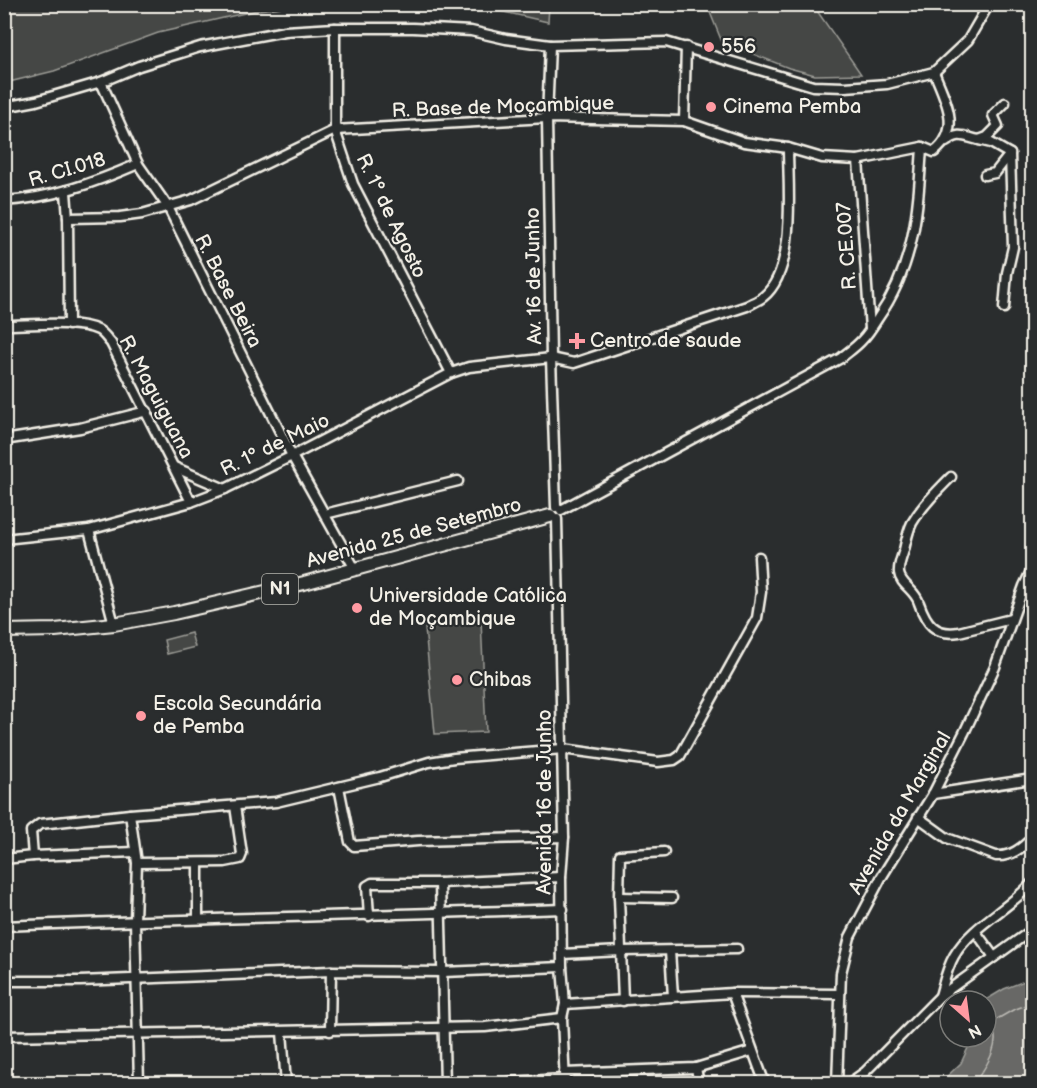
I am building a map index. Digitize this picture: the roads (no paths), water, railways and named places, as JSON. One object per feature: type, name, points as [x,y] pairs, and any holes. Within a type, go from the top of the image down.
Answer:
[{"type":"highway","name":"Avenida 25 de Setembro","points":[[4,631],[55,630],[114,624],[174,613],[355,569],[556,513]]},
{"type":"street","points":[[4,107],[36,101],[101,82],[139,66],[200,46],[285,31],[334,28],[471,31],[549,45],[666,42],[813,86],[845,87],[887,84],[934,72],[968,40],[988,4]]},
{"type":"street","name":"R. 1º de Agosto","points":[[334,28],[335,130],[353,184],[451,373]]},
{"type":"street","name":"Av. 16 de Junho","points":[[549,45],[547,118],[556,513]]},
{"type":"street","points":[[684,121],[686,47]]},
{"type":"street","points":[[934,72],[950,116],[950,132],[945,142]]},
{"type":"street","name":"R. Base Beira","points":[[101,82],[138,164],[168,207],[292,456],[355,569]]},
{"type":"street","points":[[979,140],[996,129],[998,126],[993,115],[1005,103]]},
{"type":"street","name":"R. Base de Moçambique","points":[[69,218],[120,217],[191,200],[335,130],[547,118],[684,121],[744,141],[788,148],[822,158],[858,160],[922,147],[934,152],[945,142]]},
{"type":"street","points":[[945,142],[954,135],[964,135],[991,143],[1010,154]]},
{"type":"street","name":"Avenida 25 de Setembro","points":[[556,513],[841,358],[862,340],[891,299],[906,264],[913,240],[922,147]]},
{"type":"street","name":"R. 1º de Maio","points":[[4,539],[89,530],[191,502],[225,489],[451,373],[469,367],[551,358],[574,363],[747,306],[764,296],[775,282],[784,260],[788,233],[788,148]]},
{"type":"street","points":[[985,176],[995,172],[1010,154]]},
{"type":"street","points":[[1004,308],[1007,273],[1013,247],[1010,154]]},
{"type":"street","name":"R. CE.007","points":[[858,160],[870,329]]},
{"type":"street","name":"R. CI.018","points":[[4,201],[28,200],[66,192],[92,184],[138,164]]},
{"type":"street","points":[[66,192],[69,218],[69,325]]},
{"type":"street","name":"R. Maguiguana","points":[[4,325],[88,326],[101,331],[111,344],[147,411],[191,502]]},
{"type":"street","points":[[4,440],[80,428],[147,411]]},
{"type":"street","points":[[174,466],[225,489]]},
{"type":"street","points":[[951,477],[911,524],[899,566],[900,578],[916,594],[924,616],[936,629],[943,632],[950,634],[1011,619]]},
{"type":"street","points":[[326,514],[458,481]]},
{"type":"street","name":"Avenida 16 de Junho","points":[[556,513],[564,837],[561,877],[562,967],[565,1004],[562,1018],[564,1078]]},
{"type":"street","points":[[89,530],[114,624]]},
{"type":"street","points":[[33,856],[31,831],[40,824],[276,802],[429,762],[454,758],[562,749],[658,762],[677,759],[757,618],[761,592],[759,557]]},
{"type":"street","name":"Avenida da Marginal","points":[[837,1083],[839,994],[841,973],[850,936],[881,878],[933,794],[982,698],[1032,569]]},
{"type":"street","points":[[933,794],[1032,779]]},
{"type":"street","points":[[339,787],[350,842],[354,846],[418,841],[564,837]]},
{"type":"street","points":[[137,863],[225,861],[241,858],[235,806]]},
{"type":"street","points":[[130,814],[137,863],[135,920],[139,1083]]},
{"type":"street","points":[[918,817],[947,838],[996,856],[1013,853],[1032,838]]},
{"type":"street","points":[[4,859],[135,852]]},
{"type":"street","points":[[623,1001],[619,897],[621,853],[664,852]]},
{"type":"street","points":[[198,862],[198,918]]},
{"type":"street","points":[[369,916],[366,886],[368,884],[561,877]]},
{"type":"street","points":[[942,989],[955,954],[1032,882]]},
{"type":"street","points":[[440,883],[445,1083]]},
{"type":"street","points":[[619,897],[672,898]]},
{"type":"street","points":[[4,926],[198,918],[369,916],[563,909]]},
{"type":"street","points":[[950,989],[1032,930]]},
{"type":"street","points":[[976,932],[994,957]]},
{"type":"street","points":[[562,954],[737,950]]},
{"type":"street","points":[[670,951],[673,996]]},
{"type":"street","points":[[4,981],[137,980],[331,971],[443,972],[562,967]]},
{"type":"street","points":[[330,1031],[331,971]]},
{"type":"street","points":[[732,993],[765,1083]]},
{"type":"street","points":[[565,1004],[732,993],[839,994]]},
{"type":"street","points":[[848,1083],[865,1072],[938,998]]},
{"type":"street","points":[[4,1036],[485,1027],[562,1018]]},
{"type":"street","points":[[282,1032],[286,1083]]},
{"type":"street","points":[[385,1083],[564,1078],[696,1068],[752,1051]]},
{"type":"street","points":[[696,1068],[699,1083]]},
{"type":"water","points":[[1032,978],[1032,1083],[940,1083],[961,1063],[967,1049],[998,1049],[998,993]]},
{"type":"place","name":"556","points":[[709,47]]},
{"type":"place","name":"Cinema Pemba","points":[[711,107]]},
{"type":"place","name":"Centro de saude","points":[[577,341]]},
{"type":"place","name":"Universidade Católica de Moçambique","points":[[357,608]]},
{"type":"place","name":"Chibas","points":[[457,680]]},
{"type":"place","name":"Escola Secundária de Pemba","points":[[141,716]]}]
